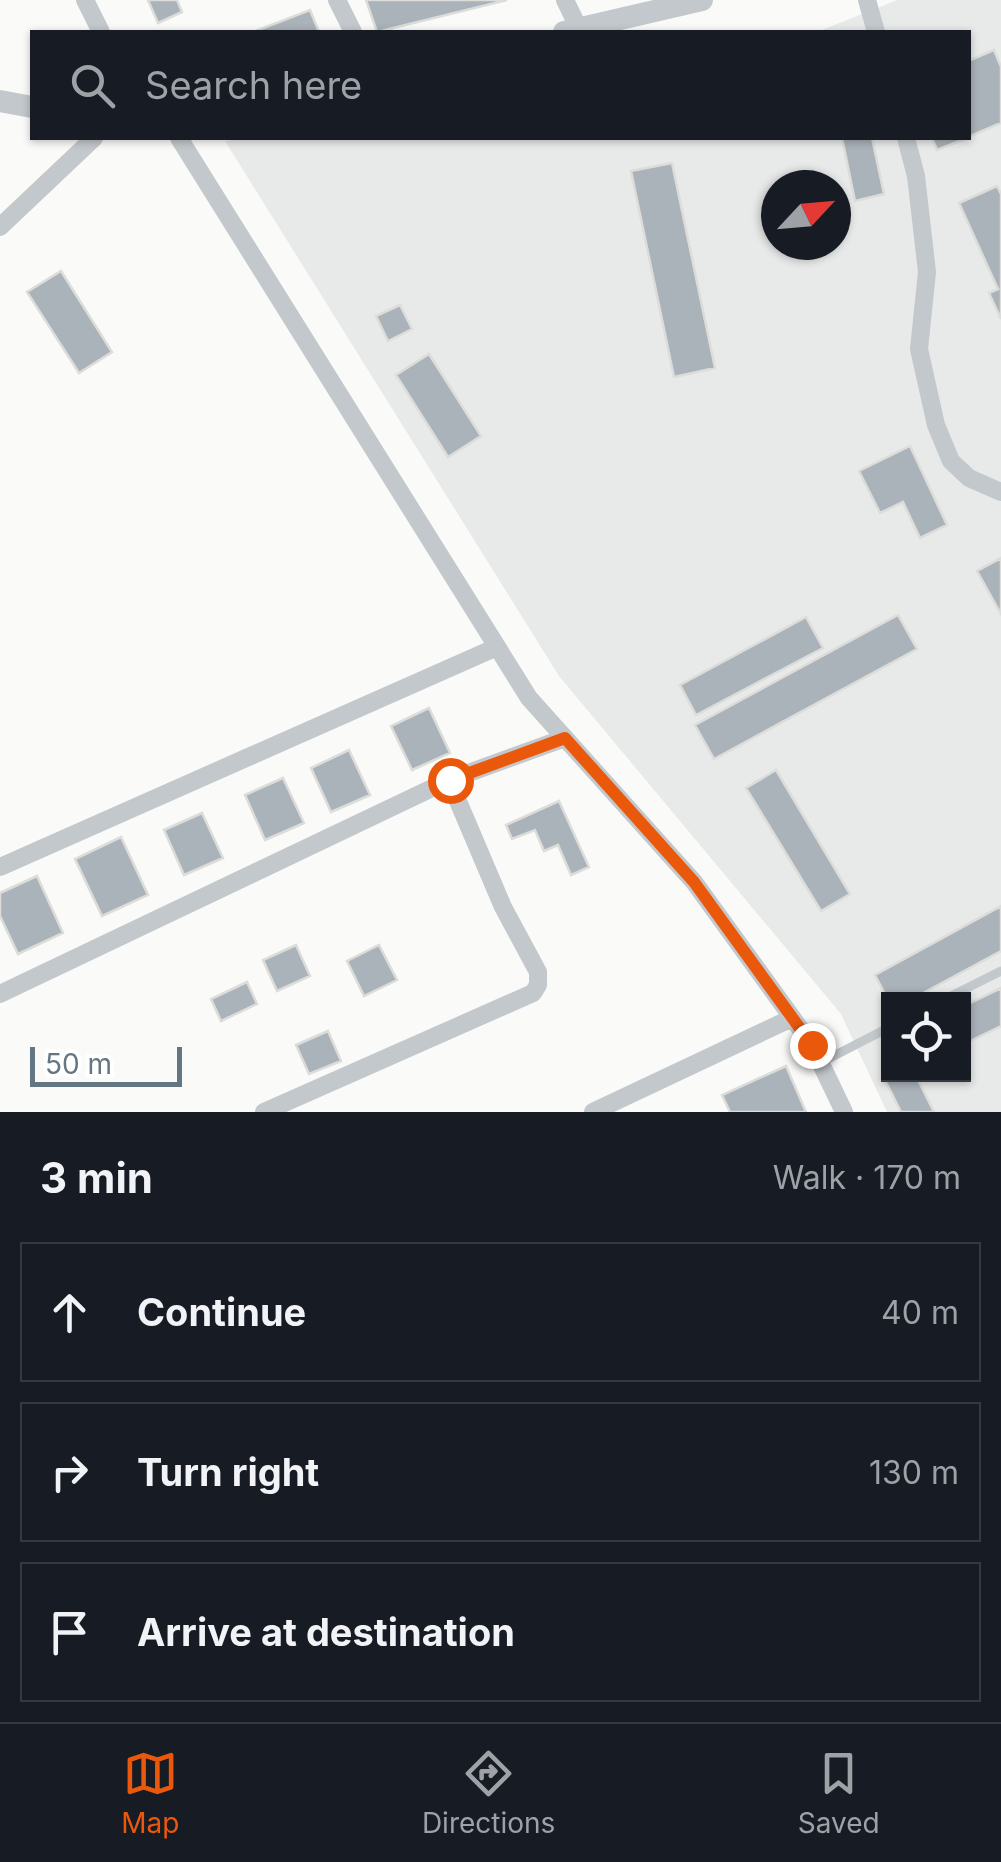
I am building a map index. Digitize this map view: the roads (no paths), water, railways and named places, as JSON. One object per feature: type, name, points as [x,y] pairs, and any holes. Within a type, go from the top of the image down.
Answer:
[{"type":"street","points":[[85,0],[100,30]]},
{"type":"street","points":[[337,0],[352,30]]},
{"type":"street","points":[[566,0],[572,30]]},
{"type":"street","points":[[576,30],[702,0]]},
{"type":"street","points":[[868,0],[876,30]]},
{"type":"street","points":[[0,102],[30,108]]},
{"type":"street","points":[[0,226],[92,140]]},
{"type":"street","points":[[180,140],[529,698],[694,882],[792,1018],[844,1112]]},
{"type":"street","points":[[907,140],[916,176],[927,272],[919,349],[936,424],[951,462],[969,478],[1001,492]]},
{"type":"street","points":[[0,867],[498,647]]},
{"type":"street","points":[[0,994],[450,780],[565,738]]},
{"type":"street","points":[[264,1112],[533,994],[538,972],[503,907],[450,780]]},
{"type":"street","points":[[593,1112],[792,1018]]},
{"type":"lane","points":[[960,992],[1001,971]]},
{"type":"lane","points":[[820,1063],[881,1032]]}]
